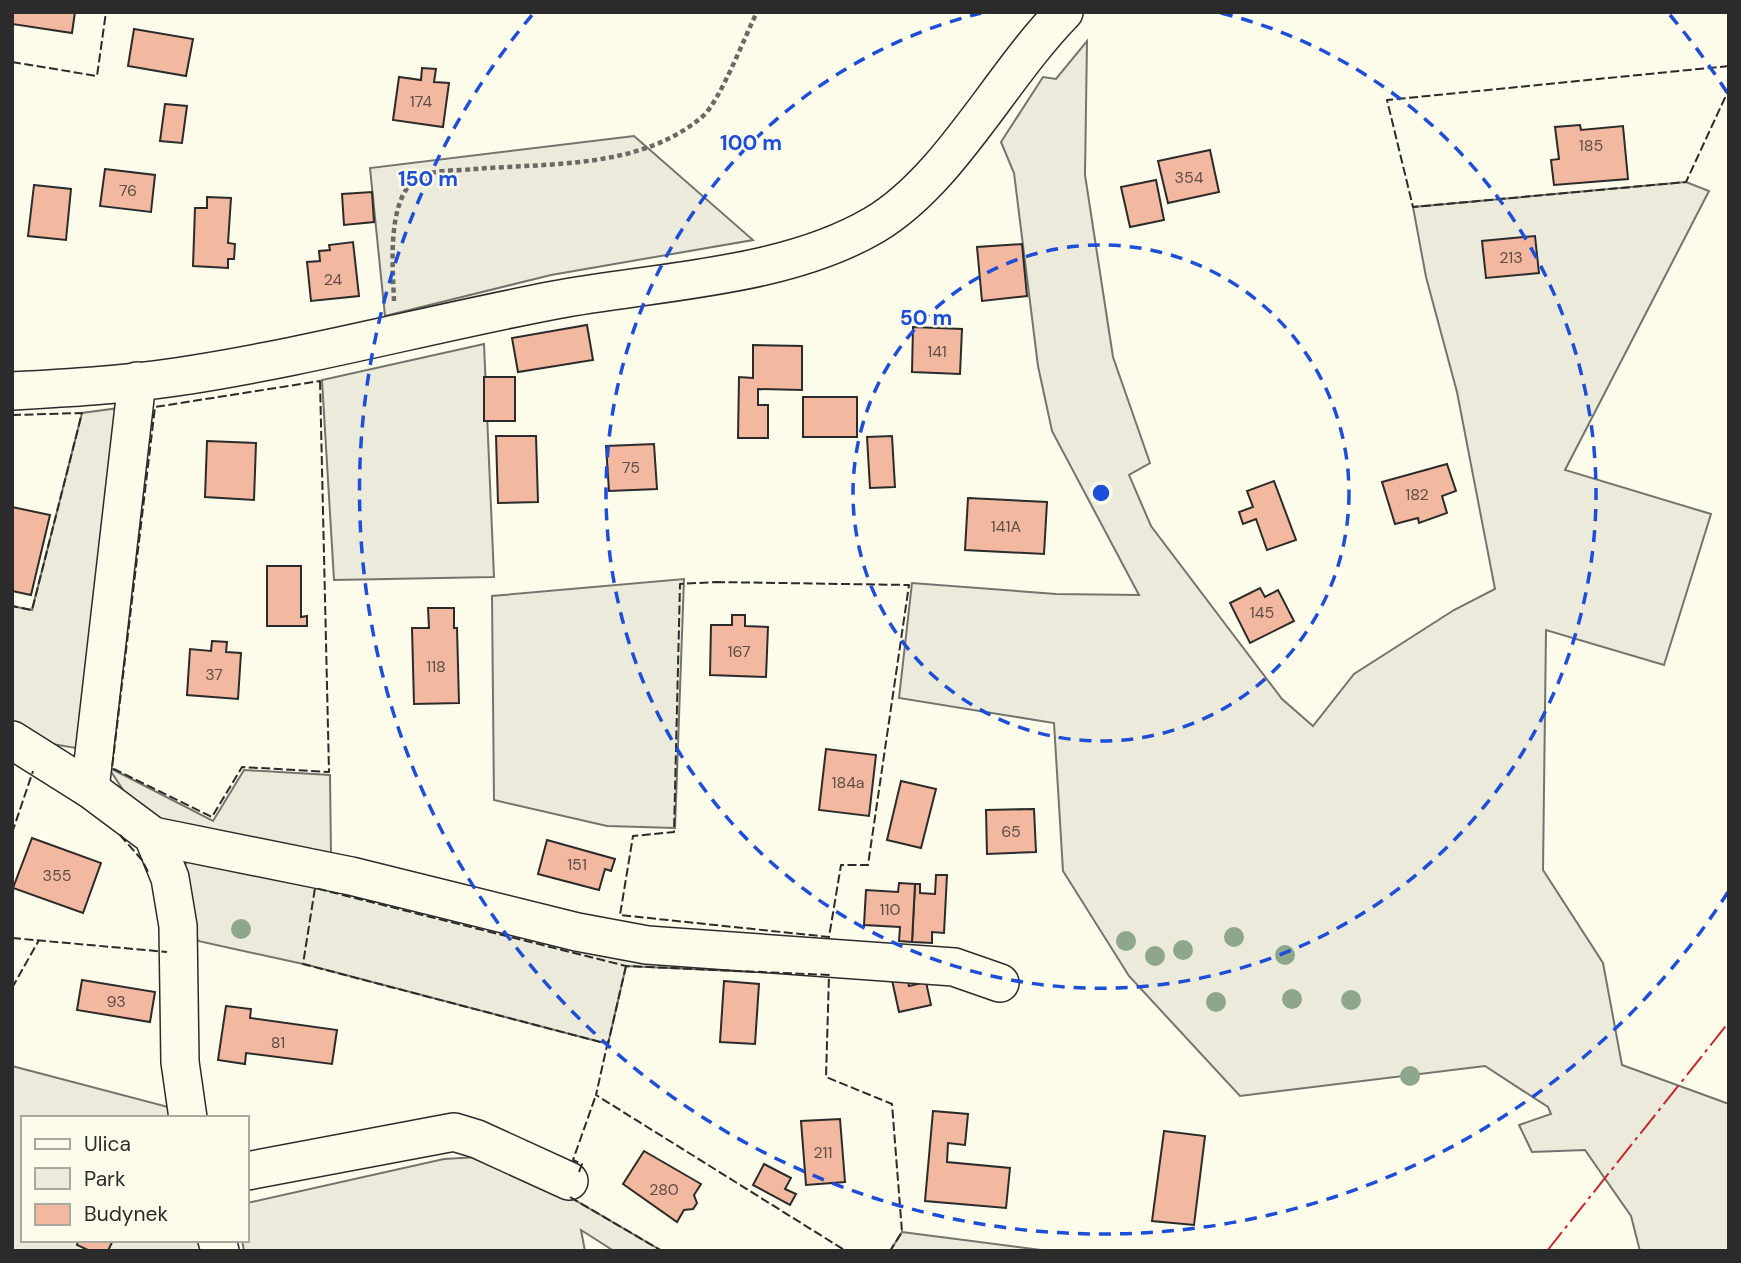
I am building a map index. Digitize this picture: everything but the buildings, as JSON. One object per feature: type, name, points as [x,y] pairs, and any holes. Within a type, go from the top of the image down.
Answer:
[{"type":"street","points":[[12,391],[136,381],[236,366],[554,300],[796,257],[872,226],[906,204],[928,182],[1038,38],[1064,12]]},
{"type":"street","points":[[90,789],[136,381]]},
{"type":"street","points":[[12,740],[90,789],[153,836],[351,876],[577,932],[647,945],[954,967],[999,983]]},
{"type":"street","points":[[153,836],[170,878],[178,926],[180,1062],[188,1116]]},
{"type":"street","points":[[248,1171],[454,1132],[477,1139],[569,1181]]},
{"type":"path","points":[[395,333],[392,230],[405,196],[416,179],[441,172],[592,159],[656,147],[705,115],[757,12]]},
{"type":"green space","points":[[1087,41],[1085,175],[1113,357],[1150,463],[1129,475],[1151,526],[1282,699],[1313,726],[1354,674],[1454,610],[1495,589],[1457,392],[1426,277],[1413,207],[1686,182],[1709,191],[1565,470],[1711,514],[1664,665],[1546,630],[1543,870],[1603,963],[1622,1065],[1729,1104],[1729,1251],[1640,1251],[1631,1216],[1585,1150],[1532,1152],[1519,1125],[1551,1114],[1548,1107],[1485,1066],[1240,1096],[1129,976],[1063,871],[1054,723],[899,698],[912,583],[1056,594],[1139,595],[1052,431],[1038,366],[1014,173],[1001,142],[1043,77],[1056,79]]},
{"type":"green space","points":[[634,136],[753,240],[551,275],[385,316],[370,168]]},
{"type":"green space","points":[[484,344],[494,577],[334,580],[322,380]]},
{"type":"green space","points":[[119,408],[83,738],[76,748],[52,744],[12,721],[12,606],[32,610],[82,413]]},
{"type":"green space","points":[[684,579],[675,828],[607,826],[494,800],[492,596]]},
{"type":"green space","points":[[108,767],[213,821],[244,770],[330,775],[331,856],[176,827],[131,802]]},
{"type":"green space","points":[[187,861],[754,961],[754,972],[626,966],[608,1044],[308,965],[198,941],[181,875]]},
{"type":"green space","points":[[12,1066],[172,1108],[174,1116],[21,1116],[21,1242],[203,1242],[205,1251],[12,1251]]},
{"type":"green space","points":[[478,1157],[566,1195],[662,1251],[614,1251],[581,1230],[585,1251],[244,1251],[242,1242],[248,1242],[248,1203],[444,1159]]},
{"type":"green space","points":[[902,1232],[1049,1251],[890,1251]]},
{"type":"fence","points":[[12,62],[97,76],[106,12]]},
{"type":"fence","points":[[1729,66],[1387,100],[1413,207],[1686,182],[1729,89]]},
{"type":"fence","points":[[320,381],[329,772],[242,767],[212,817],[112,768],[155,407],[320,381]]},
{"type":"fence","points":[[12,415],[82,413],[32,610],[12,606]]},
{"type":"fence","points":[[716,582],[909,585],[868,865],[841,865],[829,937],[620,915],[633,836],[674,832],[680,584],[716,582]]},
{"type":"fence","points":[[12,833],[33,771]]},
{"type":"fence","points":[[120,835],[142,860],[149,874]]},
{"type":"fence","points":[[626,966],[608,1044],[303,964],[315,888],[626,966],[829,975],[826,1077],[892,1104],[902,1232],[890,1251]]},
{"type":"fence","points":[[12,938],[167,952]]},
{"type":"fence","points":[[12,988],[39,940]]},
{"type":"fence","points":[[608,1041],[596,1095],[846,1251]]},
{"type":"fence","points":[[579,1172],[582,1164],[573,1160],[596,1095]]},
{"type":"fence","points":[[570,1197],[662,1251]]},
{"type":"power","points":[[1547,1251],[1729,1022]]}]
